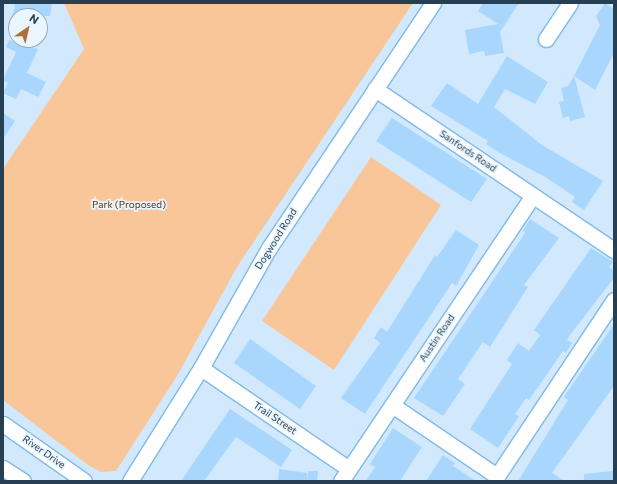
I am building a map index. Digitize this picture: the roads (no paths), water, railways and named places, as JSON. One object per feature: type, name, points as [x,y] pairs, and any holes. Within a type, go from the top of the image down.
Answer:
[{"type":"street","name":"Dogwood Road","points":[[130,481],[201,368],[269,248],[433,3]]},
{"type":"street","points":[[546,39],[570,3]]},
{"type":"street","name":"Sanfords Road","points":[[375,89],[614,250]]},
{"type":"street","name":"Austin Road","points":[[345,475],[533,195]]},
{"type":"street","points":[[392,405],[497,476],[614,300]]},
{"type":"street","name":"Trail Street","points":[[201,368],[345,475]]},
{"type":"street","name":"River Drive","points":[[3,424],[84,481]]},
{"type":"street","points":[[3,468],[22,481]]},
{"type":"park label","name":"Park (Proposed)","points":[[129,205]]}]
